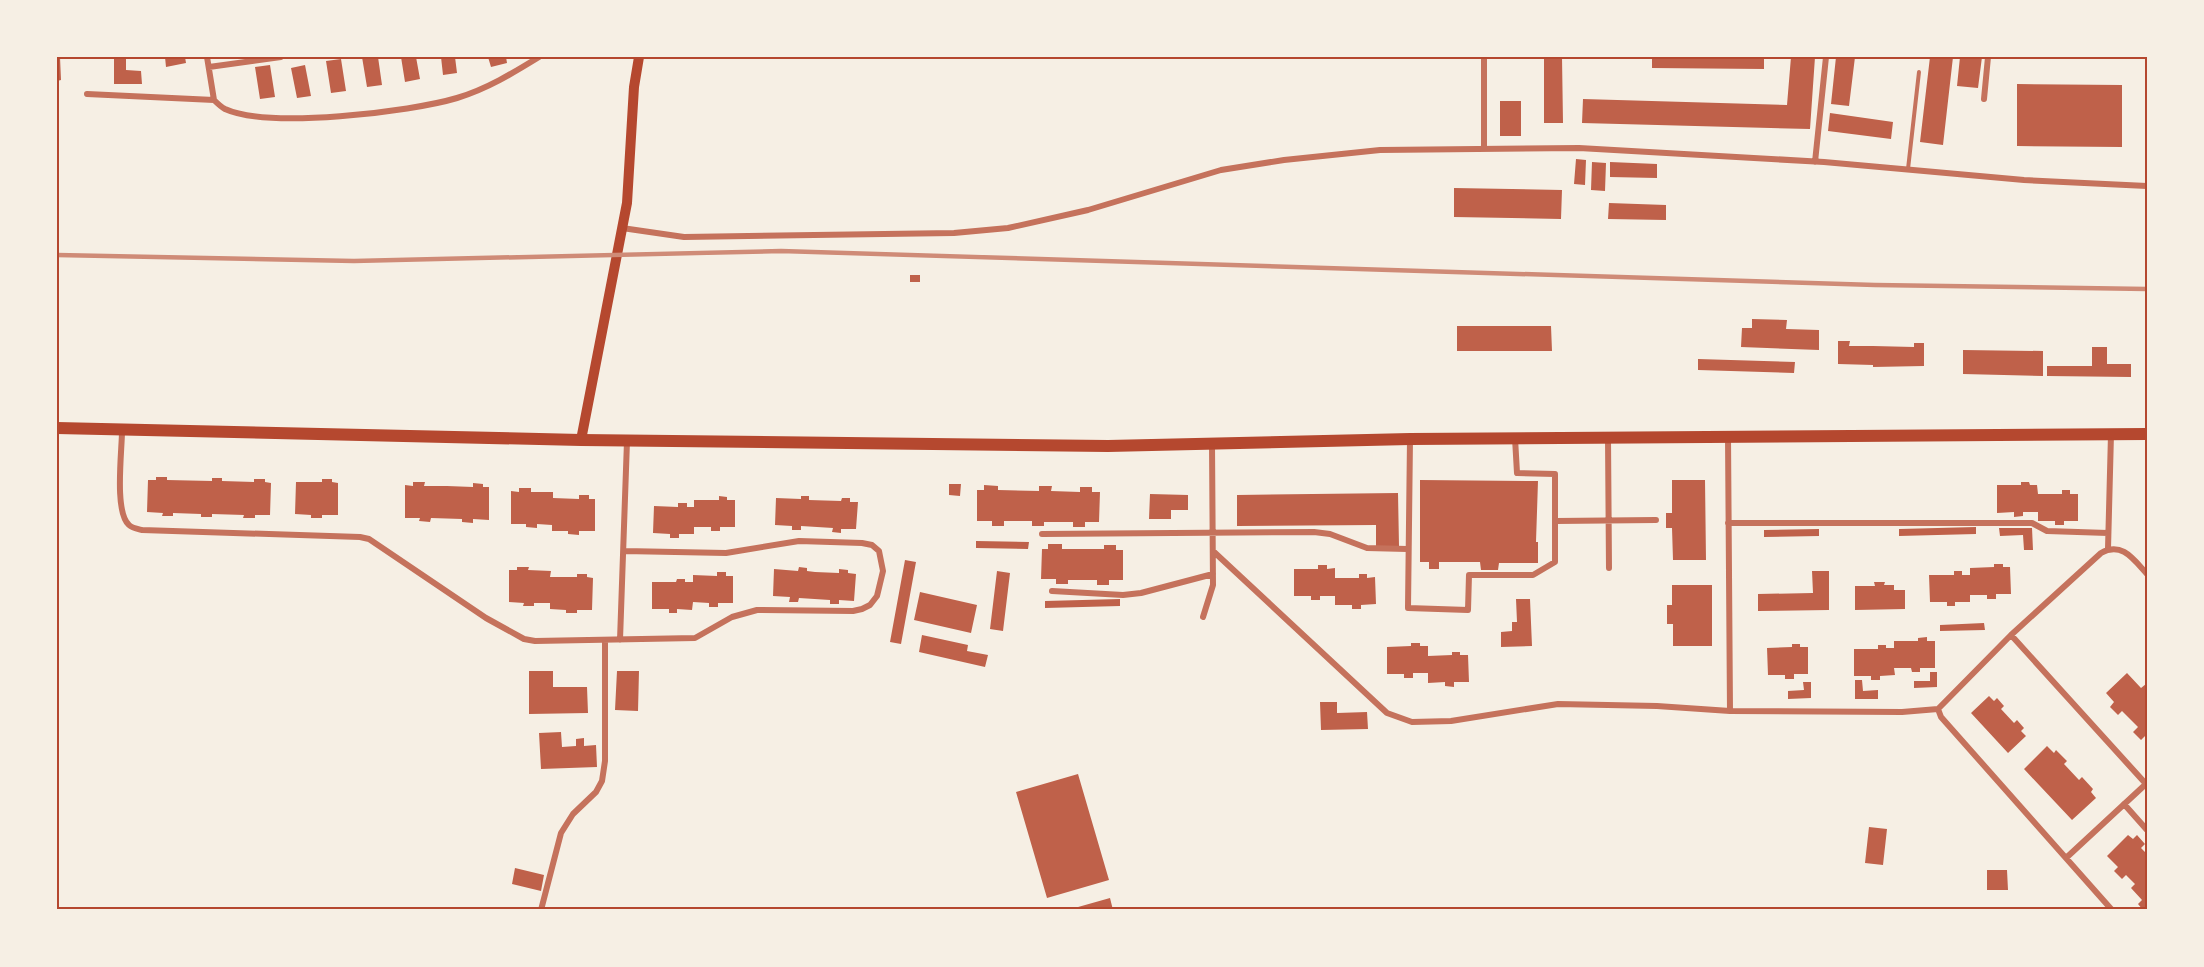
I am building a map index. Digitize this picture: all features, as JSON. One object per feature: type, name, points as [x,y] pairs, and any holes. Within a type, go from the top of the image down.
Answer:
[{"type":"main road","points":[[582,440],[627,203],[634,87],[639,57]]},
{"type":"main road","points":[[57,428],[627,441],[1108,446],[1410,439],[2147,434]]},
{"type":"street","points":[[207,57],[214,100]]},
{"type":"street","points":[[209,67],[281,57]]},
{"type":"street","points":[[87,94],[214,100],[224,109],[252,116],[307,118],[356,115],[455,99],[476,92],[508,76],[539,57]]},
{"type":"street","points":[[1484,57],[1484,149]]},
{"type":"street","points":[[1815,162],[1826,57]]},
{"type":"street","points":[[1984,99],[1988,57]]},
{"type":"street","points":[[622,228],[684,237],[954,233],[1008,228],[1088,210],[1221,170],[1284,160],[1380,150],[1579,148],[1815,162],[2024,180],[2147,186]]},
{"type":"street","points":[[122,431],[120,506],[124,519],[130,526],[142,530],[369,539],[486,618],[524,639],[535,641],[695,638],[732,617],[757,610],[853,611],[870,605],[876,596],[883,571],[879,551],[872,545],[862,543],[799,541],[726,553],[624,550]]},
{"type":"street","points":[[2108,549],[2111,434]]},
{"type":"street","points":[[1728,436],[1730,711]]},
{"type":"street","points":[[1608,437],[1609,568]]},
{"type":"street","points":[[1410,439],[1408,608],[1468,610],[1469,575],[1533,575],[1555,562],[1555,474],[1516,473],[1515,438]]},
{"type":"street","points":[[620,640],[627,441]]},
{"type":"street","points":[[1203,617],[1213,585],[1212,443]]},
{"type":"street","points":[[1556,521],[1656,520]]},
{"type":"street","points":[[1728,523],[2032,523],[2047,531],[2109,533]]},
{"type":"street","points":[[1042,534],[1314,532],[1330,534],[1367,548],[1407,549]]},
{"type":"street","points":[[1213,551],[1387,713],[1412,722],[1451,721],[1558,704],[1657,706],[1730,711],[1902,712],[1938,709],[2011,635],[2101,553],[2108,549],[2126,552],[2147,574]]},
{"type":"street","points":[[1052,591],[1123,596],[1213,574]]},
{"type":"street","points":[[2011,635],[2146,783],[2066,858]]},
{"type":"street","points":[[541,910],[561,833],[573,814],[596,792],[602,781],[605,761],[605,640]]},
{"type":"street","points":[[1938,709],[1941,717],[2112,910]]},
{"type":"street","points":[[2124,804],[2147,830]]},
{"type":"lane","points":[[1908,169],[1919,72]]},
{"type":"building","points":[[57,57],[60,57],[61,80],[57,81]]},
{"type":"building","points":[[114,57],[126,57],[126,70],[141,71],[142,84],[114,84]]},
{"type":"building","points":[[165,57],[185,57],[186,63],[166,67]]},
{"type":"building","points":[[362,57],[378,57],[382,85],[367,87]]},
{"type":"building","points":[[401,57],[416,57],[420,79],[405,82]]},
{"type":"building","points":[[441,57],[455,57],[457,73],[443,75]]},
{"type":"building","points":[[488,57],[506,57],[507,63],[491,67]]},
{"type":"building","points":[[1544,57],[1562,57],[1563,123],[1544,123]]},
{"type":"building","points":[[1652,57],[1764,57],[1764,69],[1652,68]]},
{"type":"building","points":[[1791,57],[1815,57],[1810,129],[1582,123],[1583,99],[1787,105]]},
{"type":"building","points":[[1836,57],[1855,57],[1849,106],[1831,104]]},
{"type":"building","points":[[1930,57],[1953,57],[1943,145],[1920,142]]},
{"type":"building","points":[[1960,57],[1982,57],[1978,88],[1957,86]]},
{"type":"building","points":[[341,59],[346,91],[331,93],[326,61]]},
{"type":"building","points":[[270,65],[275,97],[260,99],[255,67]]},
{"type":"building","points":[[305,65],[311,96],[297,98],[291,68]]},
{"type":"building","points":[[2017,84],[2122,85],[2122,147],[2017,146]]},
{"type":"building","points":[[1500,101],[1521,101],[1521,136],[1500,136]]},
{"type":"building","points":[[1830,113],[1893,122],[1891,139],[1828,131]]},
{"type":"building","points":[[1576,159],[1586,160],[1585,185],[1574,184]]},
{"type":"building","points":[[1592,162],[1606,163],[1605,191],[1591,190]]},
{"type":"building","points":[[1610,162],[1657,164],[1657,178],[1610,177]]},
{"type":"building","points":[[1454,188],[1562,190],[1561,219],[1454,217]]},
{"type":"building","points":[[1609,203],[1666,205],[1666,220],[1608,219]]},
{"type":"building","points":[[910,275],[920,275],[920,282],[910,282]]},
{"type":"building","points":[[1752,319],[1787,320],[1786,329],[1819,330],[1819,350],[1741,347],[1742,328],[1752,328]]},
{"type":"building","points":[[1457,326],[1551,326],[1552,351],[1457,351]]},
{"type":"building","points":[[1838,341],[1850,341],[1849,346],[1914,347],[1914,343],[1924,343],[1924,366],[1873,367],[1873,365],[1838,364]]},
{"type":"building","points":[[2092,347],[2107,347],[2107,364],[2131,364],[2131,377],[2047,376],[2047,366],[2092,366]]},
{"type":"building","points":[[1963,350],[2043,351],[2043,376],[1963,374]]},
{"type":"building","points":[[1698,359],[1795,362],[1794,373],[1698,370]]},
{"type":"building","points":[[156,477],[167,477],[167,480],[212,481],[212,478],[222,478],[222,481],[254,482],[254,479],[265,479],[265,482],[271,483],[270,515],[243,518],[244,515],[212,514],[212,517],[201,517],[201,514],[173,513],[173,516],[162,516],[163,513],[147,512],[148,480],[156,480]]},
{"type":"building","points":[[322,479],[332,479],[332,482],[338,483],[338,515],[311,518],[311,515],[295,514],[296,482],[322,482]]},
{"type":"building","points":[[1420,480],[1538,481],[1536,542],[1538,542],[1538,563],[1499,563],[1498,570],[1481,570],[1480,562],[1439,562],[1439,569],[1429,569],[1429,562],[1420,562]]},
{"type":"building","points":[[1672,480],[1705,480],[1706,560],[1673,560],[1672,528],[1666,528],[1666,513],[1672,513]]},
{"type":"building","points":[[413,482],[425,482],[424,486],[473,487],[473,483],[489,487],[489,520],[473,519],[473,523],[462,522],[462,519],[431,518],[430,522],[419,521],[420,518],[405,518],[405,485],[413,486]]},
{"type":"building","points":[[2021,482],[2037,485],[2038,494],[2062,494],[2062,490],[2070,490],[2070,494],[2078,494],[2078,521],[2064,521],[2064,525],[2055,525],[2055,521],[2038,521],[2038,512],[2023,512],[2023,516],[2014,517],[2014,512],[1997,513],[1997,485],[2021,485]]},
{"type":"building","points":[[949,484],[961,484],[960,496],[949,495]]},
{"type":"building","points":[[984,485],[998,486],[998,490],[1039,491],[1039,486],[1052,486],[1051,491],[1080,492],[1080,487],[1092,487],[1092,492],[1100,492],[1099,522],[1085,522],[1085,527],[1073,527],[1073,522],[1044,522],[1044,526],[1032,526],[1032,521],[1004,521],[1004,526],[992,526],[992,521],[977,521],[977,490],[984,490]]},
{"type":"building","points":[[519,488],[531,488],[531,492],[553,492],[553,498],[579,499],[579,495],[589,495],[589,499],[595,499],[595,531],[579,531],[579,535],[568,534],[568,531],[552,531],[552,525],[537,524],[537,528],[526,527],[526,524],[511,524],[511,491],[519,492]]},
{"type":"building","points":[[1398,493],[1399,546],[1376,546],[1376,525],[1237,526],[1237,495]]},
{"type":"building","points":[[1150,494],[1188,495],[1188,510],[1171,510],[1171,519],[1149,519]]},
{"type":"building","points":[[719,496],[727,497],[727,500],[735,500],[735,527],[720,527],[720,531],[711,531],[711,527],[694,527],[694,534],[679,534],[679,538],[670,538],[670,534],[653,533],[654,506],[678,507],[678,503],[687,503],[687,507],[694,507],[694,500],[719,500]]},
{"type":"building","points":[[801,496],[809,496],[809,500],[841,501],[842,498],[850,498],[850,502],[858,502],[856,529],[841,529],[841,533],[832,532],[833,528],[801,526],[801,530],[792,530],[792,526],[775,525],[776,498],[801,499]]},
{"type":"building","points":[[1976,527],[1976,534],[1899,536],[1899,529]]},
{"type":"building","points":[[1999,528],[2032,528],[2033,550],[2024,550],[2023,535],[2000,536]]},
{"type":"building","points":[[1819,529],[1819,536],[1764,537],[1764,530]]},
{"type":"building","points":[[976,541],[1029,542],[1028,549],[976,548]]},
{"type":"building","points":[[1048,544],[1062,544],[1062,549],[1104,549],[1104,545],[1116,545],[1116,550],[1123,550],[1123,580],[1109,580],[1109,585],[1097,585],[1097,580],[1068,580],[1068,584],[1056,584],[1056,579],[1041,579],[1042,549],[1048,549]]},
{"type":"building","points":[[905,560],[916,562],[901,644],[890,642]]},
{"type":"building","points":[[1994,564],[2010,567],[2011,594],[1996,594],[1996,599],[1987,599],[1987,595],[1970,595],[1970,602],[1955,602],[1955,606],[1947,606],[1947,602],[1930,602],[1929,575],[1954,575],[1954,571],[1962,571],[1962,575],[1970,575],[1970,568],[1994,567]]},
{"type":"building","points":[[1318,565],[1327,565],[1327,569],[1335,568],[1335,578],[1359,578],[1359,574],[1367,574],[1367,578],[1375,577],[1376,604],[1361,605],[1361,609],[1352,609],[1352,605],[1335,605],[1335,596],[1320,596],[1320,600],[1311,600],[1311,596],[1294,596],[1294,569],[1318,569]]},
{"type":"building","points":[[517,567],[551,571],[550,577],[577,577],[577,574],[587,574],[587,577],[593,578],[592,610],[566,613],[566,610],[550,609],[550,603],[523,606],[524,603],[509,602],[509,570],[517,570]]},
{"type":"building","points":[[799,567],[815,572],[839,573],[839,569],[856,574],[854,601],[839,600],[839,604],[830,604],[830,600],[799,598],[798,602],[789,602],[790,597],[773,596],[774,569],[798,571]]},
{"type":"building","points":[[997,571],[1010,573],[1003,631],[990,629]]},
{"type":"building","points":[[1812,571],[1829,571],[1829,610],[1758,611],[1758,594],[1813,593]]},
{"type":"building","points":[[717,572],[726,572],[726,576],[733,576],[733,603],[718,603],[718,607],[709,607],[709,603],[693,602],[692,610],[677,609],[677,613],[669,613],[669,609],[652,609],[652,582],[676,582],[677,579],[685,579],[685,582],[693,582],[693,575],[717,576]]},
{"type":"building","points":[[1874,582],[1894,585],[1894,590],[1905,590],[1905,609],[1855,610],[1855,586],[1875,586]]},
{"type":"building","points":[[1672,585],[1712,585],[1712,646],[1673,646],[1673,624],[1667,624],[1667,605],[1672,605]]},
{"type":"building","points":[[920,592],[977,605],[971,633],[914,620]]},
{"type":"building","points":[[1120,599],[1120,606],[1045,608],[1045,601]]},
{"type":"building","points":[[1516,599],[1530,599],[1532,646],[1501,647],[1501,632],[1512,631],[1512,622],[1517,622]]},
{"type":"building","points":[[1984,623],[1985,630],[1940,631],[1940,625]]},
{"type":"building","points":[[922,635],[968,645],[967,651],[988,655],[985,667],[919,652]]},
{"type":"building","points":[[1927,637],[1927,641],[1935,641],[1935,668],[1920,668],[1920,672],[1912,672],[1911,668],[1894,668],[1895,675],[1880,676],[1880,680],[1871,680],[1871,676],[1854,676],[1854,649],[1878,649],[1878,645],[1894,648],[1894,641],[1918,641],[1918,638]]},
{"type":"building","points":[[1411,643],[1428,646],[1428,656],[1452,655],[1452,652],[1468,655],[1469,682],[1454,682],[1454,687],[1445,686],[1445,682],[1428,683],[1428,673],[1413,673],[1413,678],[1404,678],[1404,674],[1387,674],[1387,647],[1411,646]]},
{"type":"building","points":[[1792,644],[1808,647],[1808,674],[1794,674],[1794,679],[1785,679],[1785,675],[1768,675],[1767,648],[1792,647]]},
{"type":"building","points":[[529,671],[553,671],[553,687],[587,687],[588,713],[529,714]]},
{"type":"building","points":[[617,671],[639,671],[638,711],[615,710]]},
{"type":"building","points":[[1930,672],[1937,672],[1937,687],[1914,688],[1914,681],[1930,681]]},
{"type":"building","points":[[2127,673],[2141,688],[2147,685],[2147,737],[2146,735],[2141,740],[2133,732],[2138,727],[2122,711],[2118,715],[2110,707],[2114,702],[2106,693]]},
{"type":"building","points":[[1855,680],[1862,680],[1863,691],[1878,690],[1878,699],[1855,699]]},
{"type":"building","points":[[1803,682],[1811,682],[1811,698],[1788,699],[1788,691],[1804,690]]},
{"type":"building","points":[[1989,696],[1994,701],[1997,698],[2004,706],[2001,709],[2014,723],[2017,720],[2024,728],[2021,731],[2026,736],[2008,753],[1971,713]]},
{"type":"building","points":[[1320,702],[1337,702],[1337,713],[1367,712],[1368,729],[1321,730]]},
{"type":"building","points":[[561,732],[562,747],[576,746],[576,739],[584,738],[584,746],[596,745],[597,767],[541,769],[539,733]]},
{"type":"building","points":[[2047,746],[2054,753],[2056,750],[2067,761],[2064,764],[2079,780],[2082,777],[2093,789],[2091,792],[2096,798],[2072,820],[2024,769]]},
{"type":"building","points":[[1078,774],[1109,880],[1047,898],[1016,792]]},
{"type":"building","points":[[1869,827],[1887,829],[1883,865],[1865,863]]},
{"type":"building","points":[[2128,835],[2133,839],[2137,835],[2145,844],[2141,848],[2147,854],[2147,910],[2143,910],[2138,904],[2142,900],[2131,888],[2135,884],[2126,875],[2122,879],[2114,871],[2118,867],[2107,856]]},
{"type":"building","points":[[515,868],[544,875],[541,891],[512,884]]},
{"type":"building","points":[[1987,870],[2007,870],[2008,890],[1987,890]]},
{"type":"building","points":[[1110,898],[1113,910],[1071,910],[1071,909]]},
{"type":"railway","points":[[57,255],[354,261],[781,251],[1875,285],[2147,289]]}]
